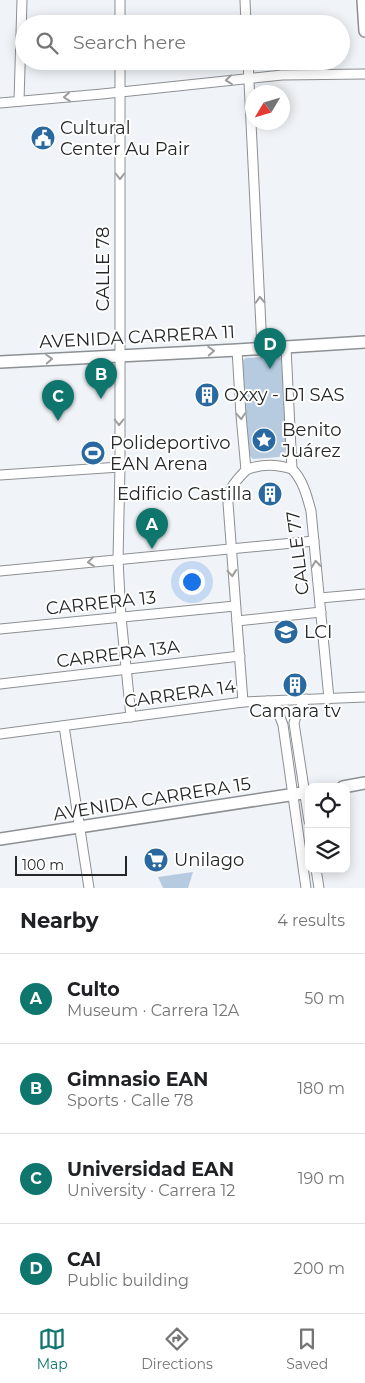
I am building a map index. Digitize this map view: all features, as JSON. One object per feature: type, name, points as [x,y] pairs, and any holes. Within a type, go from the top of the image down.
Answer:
[{"type":"main road","points":[[363,0],[365,31]]},
{"type":"main road","name":"AVENIDA CARRERA 11","points":[[0,362],[365,342]]},
{"type":"main road","points":[[350,786],[365,783]]},
{"type":"main road","name":"AVENIDA CARRERA 15","points":[[0,840],[305,792]]},
{"type":"street","points":[[22,0],[22,15]]},
{"type":"street","points":[[120,0],[120,15]]},
{"type":"street","points":[[245,0],[246,15]]},
{"type":"street","points":[[19,101],[20,70]]},
{"type":"street","name":"CALLE 78","points":[[120,70],[120,467],[118,560],[121,617],[131,717]]},
{"type":"street","points":[[249,70],[262,348]]},
{"type":"street","points":[[0,103],[249,78],[300,74],[365,74]]},
{"type":"street","name":"CALLE 77","points":[[286,347],[292,469],[305,489],[312,511],[329,699]]},
{"type":"street","points":[[237,350],[246,470]]},
{"type":"street","points":[[243,702],[230,549],[228,498],[235,482],[246,470],[256,466],[271,465],[292,469]]},
{"type":"street","points":[[0,468],[0,475],[120,467]]},
{"type":"street","points":[[0,571],[314,541]]},
{"type":"street","points":[[320,598],[365,594]]},
{"type":"street","name":"CARRERA 13","points":[[0,629],[235,606]]},
{"type":"street","points":[[236,621],[321,612]]},
{"type":"street","name":"CARRERA 13A","points":[[0,684],[240,656]]},
{"type":"street","name":"CARRERA 14","points":[[0,734],[243,702],[365,697]]},
{"type":"street","points":[[268,700],[278,712],[283,725],[306,888]]},
{"type":"street","points":[[305,783],[294,723],[297,713],[306,700]]},
{"type":"street","points":[[64,726],[88,888]]},
{"type":"street","points":[[317,873],[319,888]]},
{"type":"shaded area","points":[[278,356],[283,362],[286,449],[284,454],[279,457],[253,459],[249,455],[241,364],[246,358]]},
{"type":"shaded area","points":[[193,872],[188,888],[163,888],[158,877]]},
{"type":"place","name":"Cultural Center Au Pair","points":[[43,138]]},
{"type":"place","name":"CAI","points":[[270,369]]},
{"type":"place","name":"Oxxy - D1 SAS","points":[[207,395]]},
{"type":"place","name":"Gimnasio EAN","points":[[101,399]]},
{"type":"place","name":"Universidad EAN","points":[[58,421]]},
{"type":"place","name":"Benito Juárez","points":[[264,440]]},
{"type":"place","name":"Polideportivo EAN Arena","points":[[93,453]]},
{"type":"place","name":"Edificio Castilla","points":[[270,494]]},
{"type":"place","name":"Culto","points":[[152,549]]},
{"type":"place","name":"LCI","points":[[286,632]]},
{"type":"place","name":"Camara tv","points":[[295,685]]},
{"type":"place","name":"Unilago","points":[[156,860]]}]
